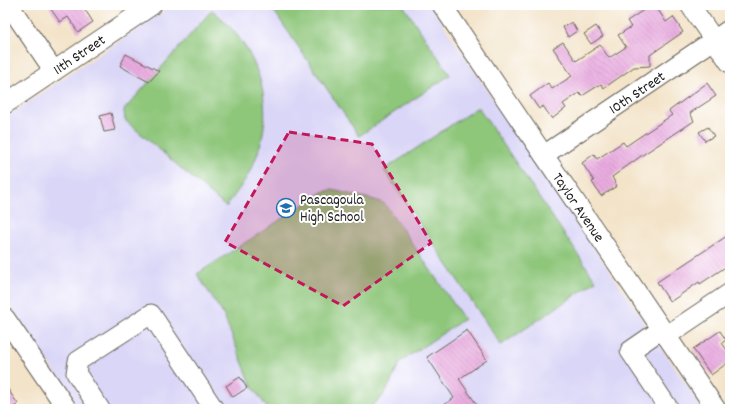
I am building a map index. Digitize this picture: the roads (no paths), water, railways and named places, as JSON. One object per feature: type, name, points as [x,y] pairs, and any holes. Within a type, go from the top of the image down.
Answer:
[{"type":"street","points":[[9,5],[54,71]]},
{"type":"street","name":"11th Street","points":[[5,104],[152,5]]},
{"type":"street","name":"Taylor Avenue","points":[[442,5],[716,409]]},
{"type":"street","points":[[690,5],[730,63]]},
{"type":"street","name":"10th Street","points":[[544,156],[730,29]]},
{"type":"street","points":[[669,409],[630,351],[730,292]]},
{"type":"street","points":[[93,406],[76,373],[78,361],[151,314],[214,409]]},
{"type":"street","points":[[5,318],[67,409]]},
{"type":"place","name":"Pascagoula High School","points":[[286,208]]}]
